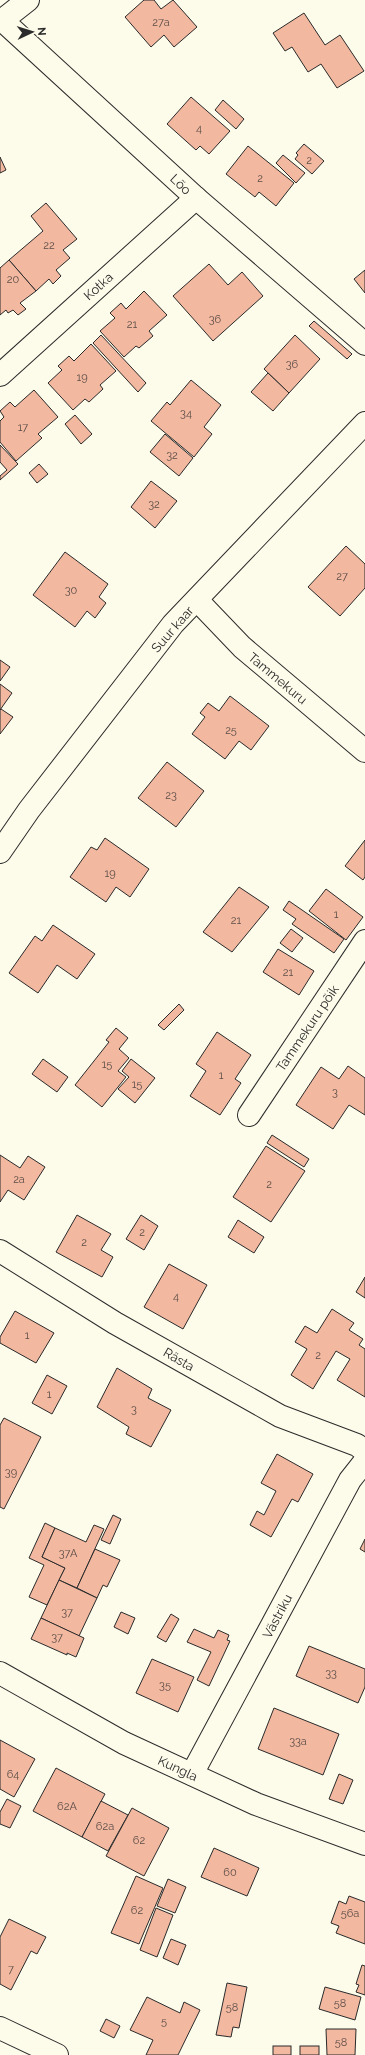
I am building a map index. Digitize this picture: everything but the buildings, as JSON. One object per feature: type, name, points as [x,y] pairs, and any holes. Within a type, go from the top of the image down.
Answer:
[{"type":"street","points":[[1,21],[28,0]]},
{"type":"street","name":"Lõo","points":[[1,21],[196,198],[365,344]]},
{"type":"street","name":"Kotka","points":[[0,375],[196,198]]},
{"type":"street","name":"Suur kaar","points":[[0,852],[28,810],[168,630],[365,423]]},
{"type":"street","name":"Tammekuru","points":[[197,600],[242,647],[365,751]]},
{"type":"street","name":"Tammekuru põik","points":[[249,1115],[365,942]]},
{"type":"street","name":"Rästa","points":[[0,1251],[115,1323],[280,1416],[356,1445],[365,1451]]},
{"type":"street","name":"Västriku","points":[[192,1774],[350,1480],[365,1460]]},
{"type":"street","name":"Kungla","points":[[0,1673],[124,1743],[256,1804],[365,1844]]},
{"type":"street","points":[[0,2028],[57,2055]]}]
